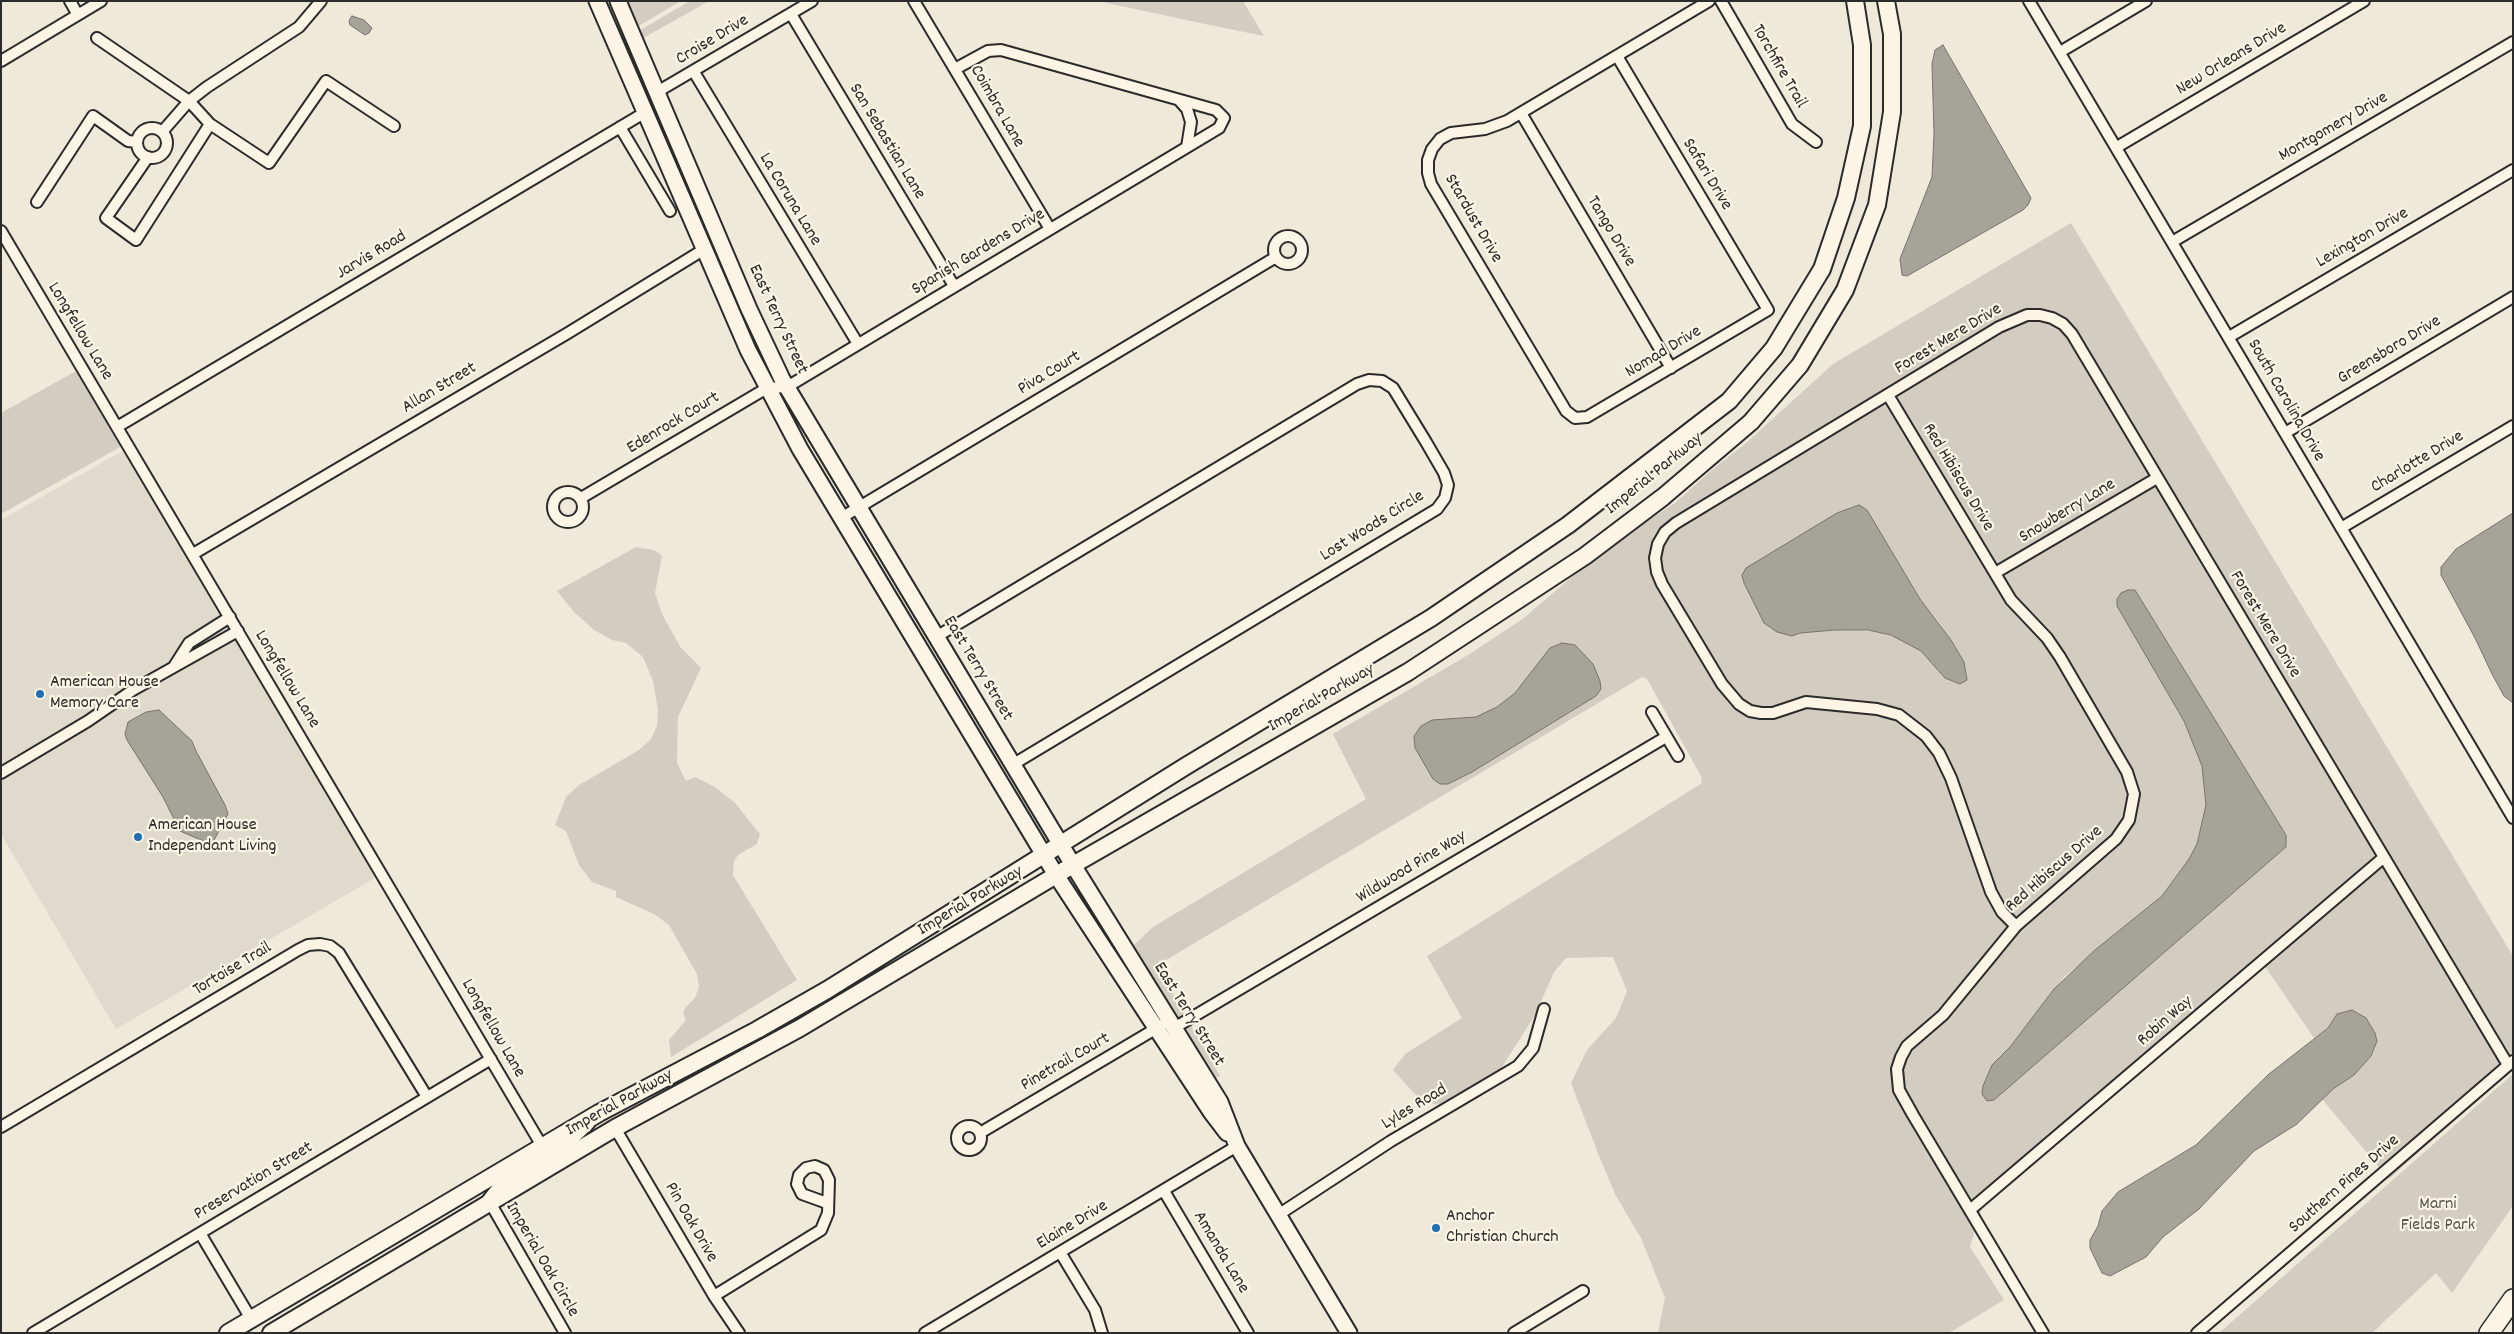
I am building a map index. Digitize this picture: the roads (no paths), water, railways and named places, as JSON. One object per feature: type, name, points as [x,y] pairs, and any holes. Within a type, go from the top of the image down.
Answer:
[{"type":"highway","points":[[2490,1333],[2513,1299]]},
{"type":"main road","name":"Imperial Parkway","points":[[228,1333],[247,1326],[598,1113],[757,1030],[1012,876],[1060,844],[1431,618],[1568,525],[1729,401],[1774,348],[1822,269],[1846,198],[1862,126],[1862,45],[1855,1]]},
{"type":"main road","name":"Imperial Parkway","points":[[277,1329],[615,1128],[800,1028],[1072,865],[1408,672],[1585,556],[1663,497],[1751,422],[1800,365],[1845,290],[1877,205],[1892,112],[1892,34],[1886,1]]},
{"type":"main road","points":[[247,1326],[261,1323],[277,1329]]},
{"type":"street","points":[[70,1],[78,15]]},
{"type":"street","points":[[1,61],[101,1]]},
{"type":"street","points":[[597,1],[703,250],[767,388],[841,518],[1056,875],[1167,1026]]},
{"type":"street","name":"East Terry Street","points":[[618,1],[749,309],[787,387],[1167,1026],[1220,1102],[1237,1146],[1349,1333]]},
{"type":"street","name":"Croise Drive","points":[[657,92],[812,1]]},
{"type":"street","name":"Coimbra Lane","points":[[914,1],[1050,229]]},
{"type":"street","name":"Stardust Drive","points":[[1575,418],[1566,411],[1431,184],[1428,173],[1428,160],[1432,149],[1440,139],[1451,133],[1496,125],[1521,113],[1709,1]]},
{"type":"street","name":"Torchfire Trail","points":[[1721,1],[1792,124],[1816,142]]},
{"type":"street","name":"South Carolina Drive","points":[[2029,1],[2513,818]]},
{"type":"street","points":[[2060,52],[2146,1]]},
{"type":"street","name":"New Orleans Drive","points":[[2116,147],[2364,1]]},
{"type":"street","points":[[162,132],[190,101],[207,87],[299,26],[316,3]]},
{"type":"street","name":"San Sebastian Lane","points":[[791,14],[954,286]]},
{"type":"street","points":[[97,38],[190,101],[210,124],[269,163],[326,81],[394,126]]},
{"type":"street","name":"Montgomery Drive","points":[[2172,242],[2513,42]]},
{"type":"street","name":"Spanish Gardens Drive","points":[[787,387],[1219,128],[1224,118],[1216,110],[1001,50],[988,51],[955,69]]},
{"type":"street","name":"Safari Drive","points":[[1617,56],[1768,310]]},
{"type":"street","name":"La Coruna Lane","points":[[694,72],[858,344]]},
{"type":"street","points":[[1179,100],[1187,109],[1191,122],[1187,147]]},
{"type":"street","name":"Jarvis Road","points":[[117,427],[644,113]]},
{"type":"street","name":"Tango Drive","points":[[1521,113],[1671,368]]},
{"type":"street","points":[[37,202],[93,116],[128,140],[137,142]]},
{"type":"street","points":[[148,157],[106,218],[136,240],[210,124]]},
{"type":"street","points":[[620,127],[670,211]]},
{"type":"street","points":[[149,128],[162,132],[167,140],[165,150],[158,156],[148,157],[140,152],[137,142],[140,133],[149,128]]},
{"type":"street","name":"Lexington Drive","points":[[2229,337],[2513,170]]},
{"type":"street","name":"Longfellow Lane","points":[[1,231],[542,1146]]},
{"type":"street","name":"Allan Street","points":[[193,554],[568,333],[703,250]]},
{"type":"street","name":"Piva Court","points":[[841,518],[1276,258]]},
{"type":"street","name":"Greensboro Drive","points":[[2285,432],[2513,297]]},
{"type":"street","name":"Nomad Drive","points":[[1575,418],[1587,417],[1768,310]]},
{"type":"street","name":"Forest Mere Drive","points":[[2016,926],[2002,912],[1990,892],[1945,762],[1926,736],[1899,715],[1877,708],[1806,702],[1773,713],[1761,714],[1750,711],[1738,704],[1722,684],[1662,584],[1657,572],[1655,558],[1658,544],[1665,532],[1676,523],[2014,319],[2027,315],[2040,315],[2052,318],[2063,324],[2072,334],[2383,858],[2510,1063]]},
{"type":"street","name":"Lost Woods Circle","points":[[936,637],[1357,384],[1369,380],[1382,382],[1393,388],[1444,472],[1448,485],[1446,498],[1437,508],[1012,764]]},
{"type":"street","name":"Edenrock Court","points":[[581,498],[767,388],[787,387]]},
{"type":"street","name":"Red Hibiscus Drive","points":[[1888,395],[2011,600],[2047,638],[2060,657],[2127,772],[2134,794],[2129,820],[2116,839],[2016,926],[1935,1024],[1907,1046],[1897,1069],[1900,1090],[2043,1333]]},
{"type":"street","name":"Charlotte Drive","points":[[2341,528],[2513,426]]},
{"type":"street","name":"Snowberry Lane","points":[[1995,573],[2157,478]]},
{"type":"street","points":[[862,552],[880,568],[922,632],[927,636],[936,637]]},
{"type":"street","points":[[173,668],[189,643],[230,617]]},
{"type":"street","points":[[1,773],[173,668],[238,631]]},
{"type":"street","points":[[1652,712],[1678,756]]},
{"type":"street","name":"Wildwood Pine Way","points":[[1167,1026],[1666,737]]},
{"type":"street","name":"Robin Way","points":[[1970,1210],[2383,858]]},
{"type":"street","name":"Tortoise Trail","points":[[1,1127],[298,950],[308,945],[320,944],[330,946],[339,953],[427,1096]]},
{"type":"street","name":"Lyles Road","points":[[1278,1215],[1391,1142],[1518,1066],[1533,1048],[1544,1009]]},
{"type":"street","name":"Pinetrail Court","points":[[980,1133],[1167,1026]]},
{"type":"street","name":"Preservation Street","points":[[33,1333],[491,1059]]},
{"type":"street","name":"Southern Pines Drive","points":[[2197,1333],[2510,1063]]},
{"type":"street","name":"Imperial Parkway","points":[[490,1203],[489,1195],[500,1184],[570,1142],[598,1113]]},
{"type":"street","name":"Pin Oak Drive","points":[[615,1128],[714,1296],[739,1333]]},
{"type":"street","name":"Elaine Drive","points":[[928,1332],[1237,1146]]},
{"type":"street","name":"Amanda Lane","points":[[1164,1190],[1248,1333]]},
{"type":"street","name":"Imperial Oak Circle","points":[[490,1203],[565,1333]]},
{"type":"street","points":[[714,1296],[821,1230],[828,1213],[827,1203]]},
{"type":"street","points":[[200,1233],[247,1326]]},
{"type":"street","points":[[1060,1252],[1095,1310],[1102,1333]]},
{"type":"street","points":[[1514,1333],[1583,1291]]},
{"type":"place","name":"American House Memory Care","points":[[40,694]]},
{"type":"place","name":"American House Independant Living","points":[[138,837]]},
{"type":"place","name":"Anchor Christian Church","points":[[1436,1228]]},
{"type":"park label","name":"Marni Fields Park","points":[[2438,1216]]}]
